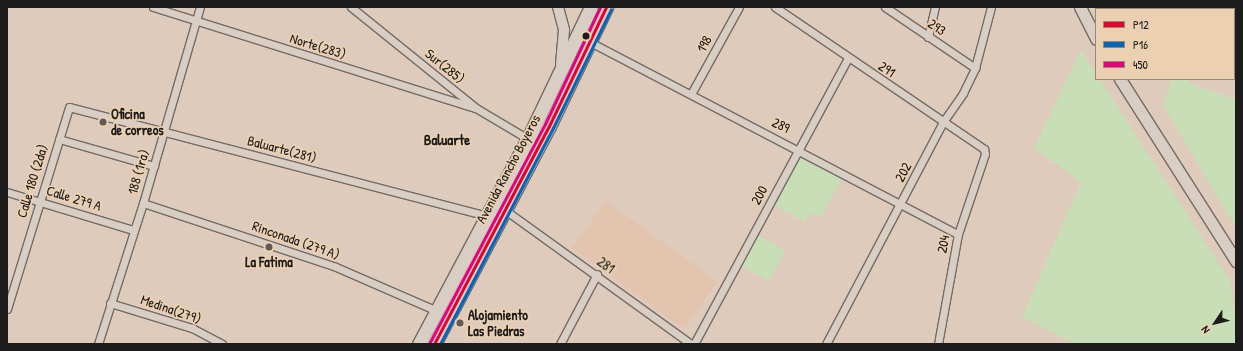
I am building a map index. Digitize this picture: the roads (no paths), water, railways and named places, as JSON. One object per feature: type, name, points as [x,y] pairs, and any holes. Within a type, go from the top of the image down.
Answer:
[{"type":"highway","name":"Avenida Rancho Boyeros","points":[[419,344],[528,139],[560,76],[591,7]]},
{"type":"highway","name":"Avenida Rancho Boyeros","points":[[434,344],[505,210],[590,42],[606,7]]},
{"type":"main road","points":[[1080,7],[1095,38]]},
{"type":"main road","points":[[1121,80],[1236,262]]},
{"type":"street","name":"Norte(283)","points":[[153,7],[196,22],[476,108]]},
{"type":"street","name":"188 (1ra)","points":[[98,344],[133,230],[143,203],[200,7]]},
{"type":"street","name":"Sur(285)","points":[[351,7],[476,108],[528,139]]},
{"type":"street","points":[[558,7],[564,30],[560,76]]},
{"type":"street","name":"198","points":[[692,94],[739,7]]},
{"type":"street","name":"291","points":[[775,7],[985,152]]},
{"type":"street","name":"293","points":[[885,7],[975,68]]},
{"type":"street","points":[[928,37],[935,7]]},
{"type":"street","name":"202","points":[[826,344],[902,203],[943,122],[963,93],[975,68],[990,7]]},
{"type":"street","name":"289","points":[[590,42],[799,149],[958,234]]},
{"type":"street","name":"200","points":[[693,344],[848,58]]},
{"type":"street","name":"Baluarte(281)","points":[[69,107],[488,216]]},
{"type":"street","name":"Calle 180 (2da)","points":[[7,309],[69,107]]},
{"type":"street","points":[[59,139],[154,166]]},
{"type":"street","name":"204","points":[[938,344],[958,234],[985,152]]},
{"type":"street","name":"Calle 279 A","points":[[7,192],[133,230]]},
{"type":"street","name":"Rinconada (279 A)","points":[[143,203],[336,267],[437,310]]},
{"type":"street","name":"281","points":[[505,210],[693,344]]},
{"type":"street","points":[[560,344],[596,274]]},
{"type":"street","name":"Medina(279)","points":[[110,303],[192,328],[222,344]]},
{"type":"place","name":"Oficina de correos","points":[[103,122]]},
{"type":"place","name":"La Fatima","points":[[269,247]]},
{"type":"place","name":"Alojamiento Las Piedras","points":[[460,323]]},
{"type":"district","name":"Baluarte","points":[[447,140]]}]
